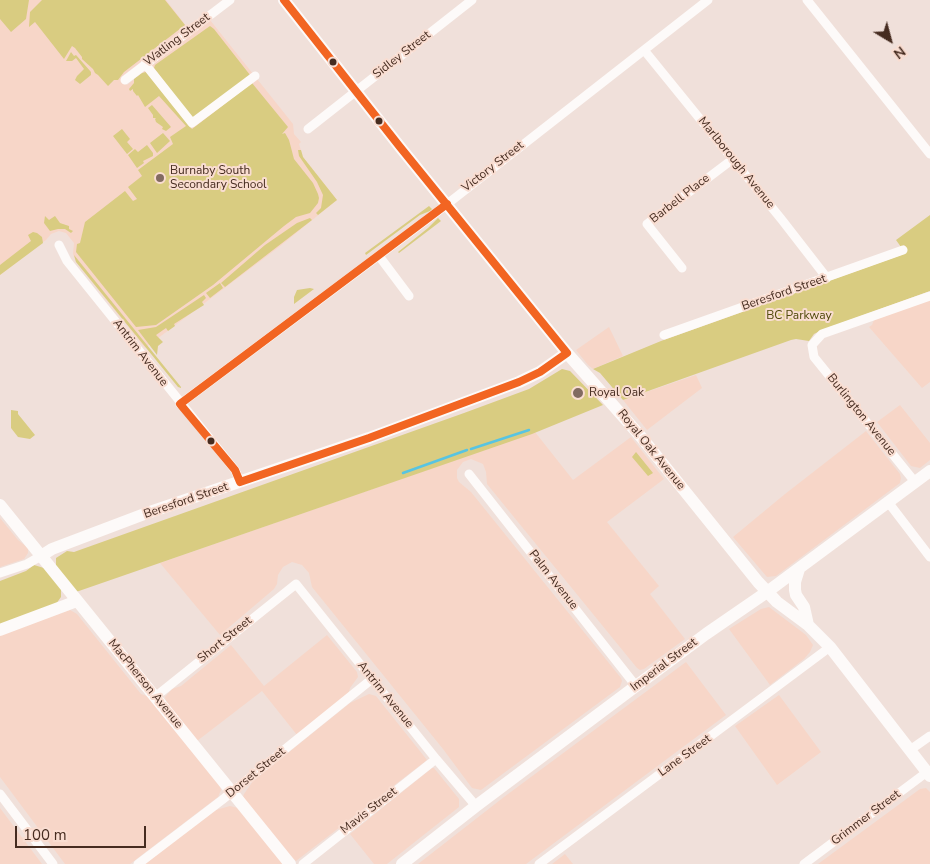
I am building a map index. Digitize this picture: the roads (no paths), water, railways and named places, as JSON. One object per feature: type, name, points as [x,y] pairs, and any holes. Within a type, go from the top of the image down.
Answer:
[{"type":"street","name":"Watling Street","points":[[125,80],[230,0]]},
{"type":"street","name":"Royal Oak Avenue","points":[[284,0],[566,352],[637,432],[768,592],[777,602],[808,625],[830,647],[928,774]]},
{"type":"street","name":"Sidley Street","points":[[308,129],[472,0]]},
{"type":"street","name":"Victory Street","points":[[180,404],[447,204],[708,0]]},
{"type":"street","points":[[807,0],[930,154]]},
{"type":"street","name":"Marlborough Avenue","points":[[644,50],[827,278]]},
{"type":"street","points":[[145,64],[192,122],[255,76]]},
{"type":"street","name":"Barbell Place","points":[[682,268],[647,224],[733,159]]},
{"type":"street","name":"Antrim Avenue","points":[[59,245],[67,261],[180,404],[235,470],[240,482]]},
{"type":"street","name":"Beresford Street","points":[[664,335],[903,250]]},
{"type":"street","points":[[379,256],[409,296]]},
{"type":"street","name":"Burlington Avenue","points":[[915,482],[814,357],[812,346],[815,340],[822,334],[930,296]]},
{"type":"street","name":"Beresford Street","points":[[0,573],[27,564],[52,549],[147,513],[369,438],[519,382],[540,372],[566,352]]},
{"type":"street","name":"Imperial Street","points":[[402,864],[636,686],[706,634],[768,592],[930,471]]},
{"type":"street","name":"Palm Avenue","points":[[469,474],[636,686]]},
{"type":"street","points":[[888,502],[930,557]]},
{"type":"street","name":"MacPherson Avenue","points":[[0,505],[290,864]]},
{"type":"street","points":[[799,569],[795,590],[804,607],[808,625]]},
{"type":"street","name":"Antrim Avenue","points":[[296,584],[476,806]]},
{"type":"street","name":"Short Street","points":[[155,697],[296,584]]},
{"type":"street","points":[[0,630],[77,601]]},
{"type":"street","name":"Lane Street","points":[[539,864],[830,647]]},
{"type":"street","name":"Dorset Street","points":[[138,864],[232,792],[372,679]]},
{"type":"street","points":[[910,750],[930,736]]},
{"type":"street","name":"Mavis Street","points":[[303,864],[436,759]]},
{"type":"street","name":"Grimmer Street","points":[[804,864],[928,774]]},
{"type":"street","points":[[0,794],[53,864]]},
{"type":"waterway","points":[[471,449],[529,430]]},
{"type":"waterway","points":[[403,473],[467,450]]},
{"type":"place","name":"Burnaby South Secondary School","points":[[160,178]]},
{"type":"place","name":"Royal Oak","points":[[578,393]]},
{"type":"park label","name":"BC Parkway","points":[[799,316]]}]
